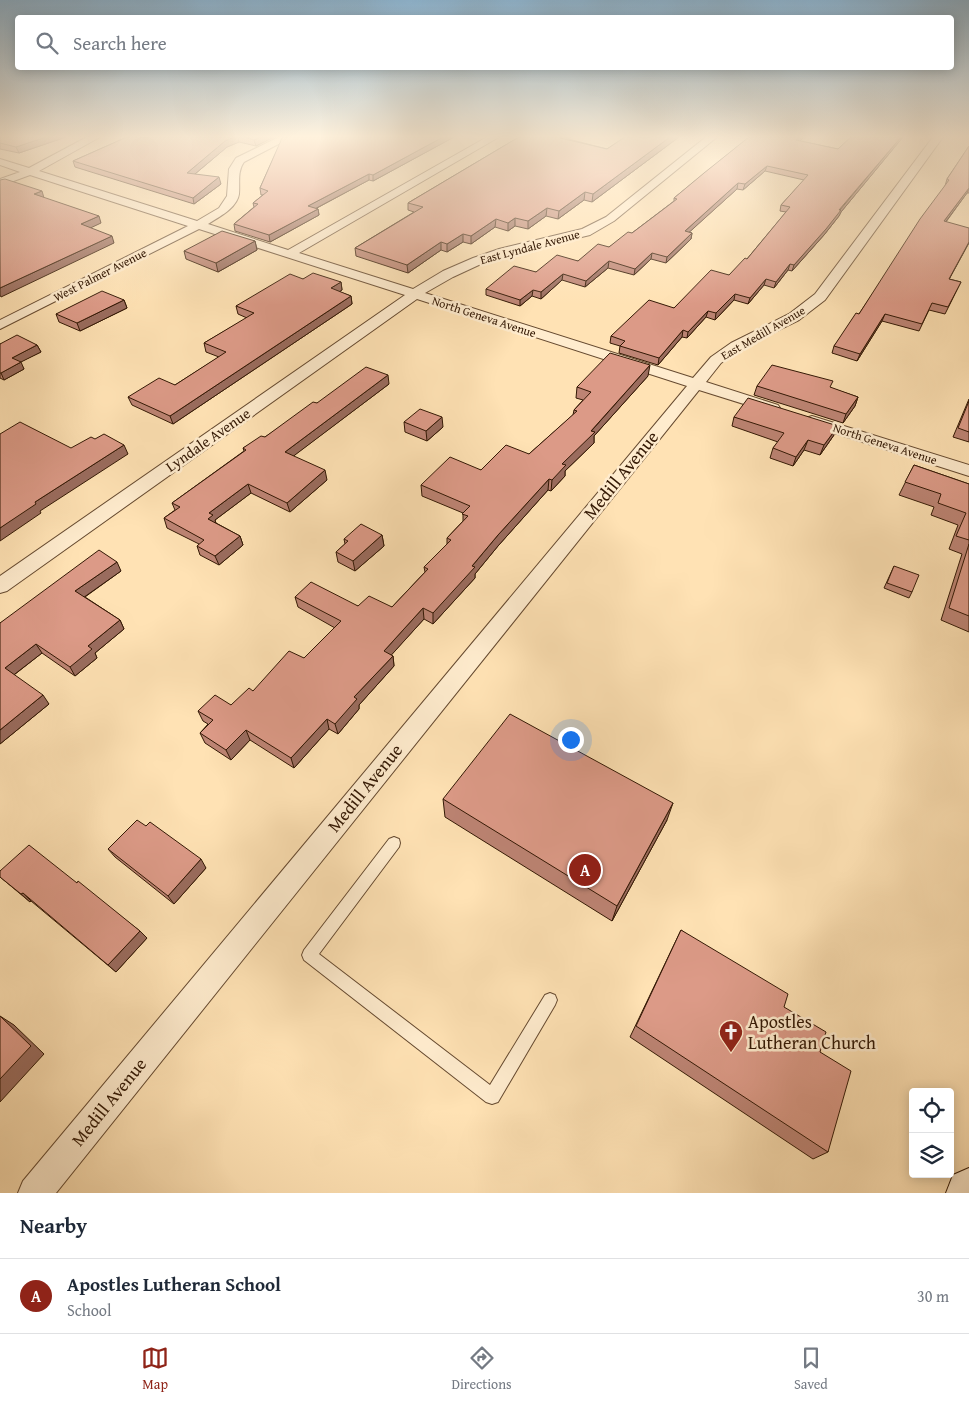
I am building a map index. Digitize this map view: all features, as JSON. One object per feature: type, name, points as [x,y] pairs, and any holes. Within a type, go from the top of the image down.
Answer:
[{"type":"street","name":"North Geneva Avenue","points":[[97,193],[780,411]]},
{"type":"street","name":"West Palmer Avenue","points":[[0,325],[199,225],[223,210],[233,196],[233,193]]},
{"type":"street","points":[[289,254],[396,193]]},
{"type":"street","name":"East Lyndale Avenue","points":[[415,294],[448,274],[477,261],[503,252],[586,232],[610,219],[643,193]]},
{"type":"street","name":"East Medill Avenue","points":[[696,384],[716,360],[736,346],[794,317],[820,297],[897,193]]},
{"type":"street","name":"Lyndale Avenue","points":[[0,586],[415,294]]},
{"type":"street","name":"Medill Avenue","points":[[35,1193],[696,384]]},
{"type":"street","name":"North Geneva Avenue","points":[[799,417],[969,472]]},
{"type":"lane","points":[[394,843],[309,955],[492,1096],[550,1000]]},
{"type":"building","points":[[0,193],[38,193],[34,194],[99,216],[81,224],[112,236],[0,288]]},
{"type":"building","points":[[176,193],[200,193],[193,198]]},
{"type":"building","points":[[266,193],[333,193],[308,206],[318,209],[269,235],[234,224],[258,204],[253,203]]},
{"type":"building","points":[[425,193],[584,193],[559,211],[547,208],[528,221],[515,218],[508,223],[496,219],[471,236],[463,234],[447,244],[441,242],[407,265],[355,248],[423,207],[408,203]]},
{"type":"building","points":[[680,193],[727,193],[685,231],[692,233],[667,257],[652,253],[635,269],[609,261],[586,281],[563,274],[541,292],[533,290],[520,300],[486,289],[514,266],[536,272],[557,255],[578,261],[598,244],[609,247],[628,232],[632,233],[677,199],[674,198]]},
{"type":"building","points":[[792,193],[854,193],[826,229],[794,265],[790,264],[776,282],[766,279],[750,298],[735,294],[716,313],[708,311],[688,332],[683,330],[659,358],[620,346],[625,341],[611,336],[649,300],[674,308],[711,270],[729,275],[745,258],[747,259],[790,207],[781,205]]},
{"type":"building","points":[[940,193],[965,193],[944,221],[969,228],[969,242],[949,279],[961,282],[948,307],[932,303],[922,324],[885,314],[860,354],[834,346],[856,313],[859,314],[920,219]]},
{"type":"building","points":[[222,231],[255,241],[216,263],[184,251]]},
{"type":"building","points":[[313,273],[341,282],[331,288],[351,296],[170,416],[128,397],[159,378],[175,385],[226,352],[204,343],[254,313],[236,306],[290,274],[303,279]]},
{"type":"building","points":[[102,291],[124,300],[77,323],[56,314]]},
{"type":"building","points":[[17,335],[37,345],[12,358],[21,362],[0,373],[0,344]]},
{"type":"building","points":[[610,353],[650,365],[591,431],[595,432],[562,464],[566,465],[552,480],[549,479],[498,535],[472,566],[475,567],[433,613],[423,608],[384,651],[393,656],[354,697],[357,699],[335,724],[327,719],[291,758],[246,730],[226,750],[200,733],[213,720],[198,711],[215,695],[231,705],[249,688],[253,691],[289,651],[304,658],[341,621],[295,597],[311,582],[358,606],[369,596],[392,607],[428,569],[424,567],[451,540],[447,538],[468,516],[462,514],[470,506],[421,485],[450,457],[481,470],[506,445],[529,454],[577,411],[574,410],[591,392],[577,387]]},
{"type":"building","points":[[772,365],[833,381],[830,387],[858,397],[846,414],[757,386]]},
{"type":"building","points":[[366,367],[388,375],[285,452],[325,470],[287,503],[248,484],[209,513],[213,515],[208,519],[240,536],[215,556],[197,546],[204,540],[164,518],[180,507],[172,503],[246,450],[243,448],[261,436],[265,437],[313,402],[317,403]]},
{"type":"building","points":[[748,398],[838,426],[824,445],[808,440],[796,457],[773,448],[784,433],[734,417]]},
{"type":"building","points":[[969,401],[969,432],[958,428]]},
{"type":"building","points":[[420,409],[442,417],[426,431],[404,422]]},
{"type":"building","points":[[20,422],[71,448],[91,437],[95,439],[104,434],[124,445],[35,502],[36,504],[0,528],[0,434]]},
{"type":"building","points":[[914,465],[969,484],[969,540],[956,536],[966,513],[938,503],[941,494],[905,482]]},
{"type":"building","points":[[361,524],[382,535],[353,561],[336,552],[348,541],[344,539]]},
{"type":"building","points":[[969,544],[969,616],[949,608]]},
{"type":"building","points":[[99,550],[117,562],[75,591],[120,620],[88,646],[92,649],[70,667],[36,644],[5,668],[43,695],[0,730],[0,623]]},
{"type":"building","points":[[894,566],[919,575],[912,592],[887,583]]},
{"type":"building","points":[[510,714],[673,803],[617,906],[443,799]]},
{"type":"building","points":[[137,820],[146,826],[150,822],[201,859],[168,896],[108,849]]},
{"type":"building","points":[[29,845],[77,883],[78,881],[140,931],[108,965],[23,893],[21,894],[0,877],[0,871]]},
{"type":"building","name":"Apostles Lutheran Church","points":[[681,930],[788,994],[784,1007],[826,1032],[820,1052],[851,1071],[828,1152],[636,1026]]},
{"type":"building","points":[[0,1016],[31,1046],[0,1079]]},
{"type":"place","name":"Apostles Lutheran School","points":[[585,870]]},
{"type":"place","name":"Apostles Lutheran Church","points":[[731,1053]]}]
